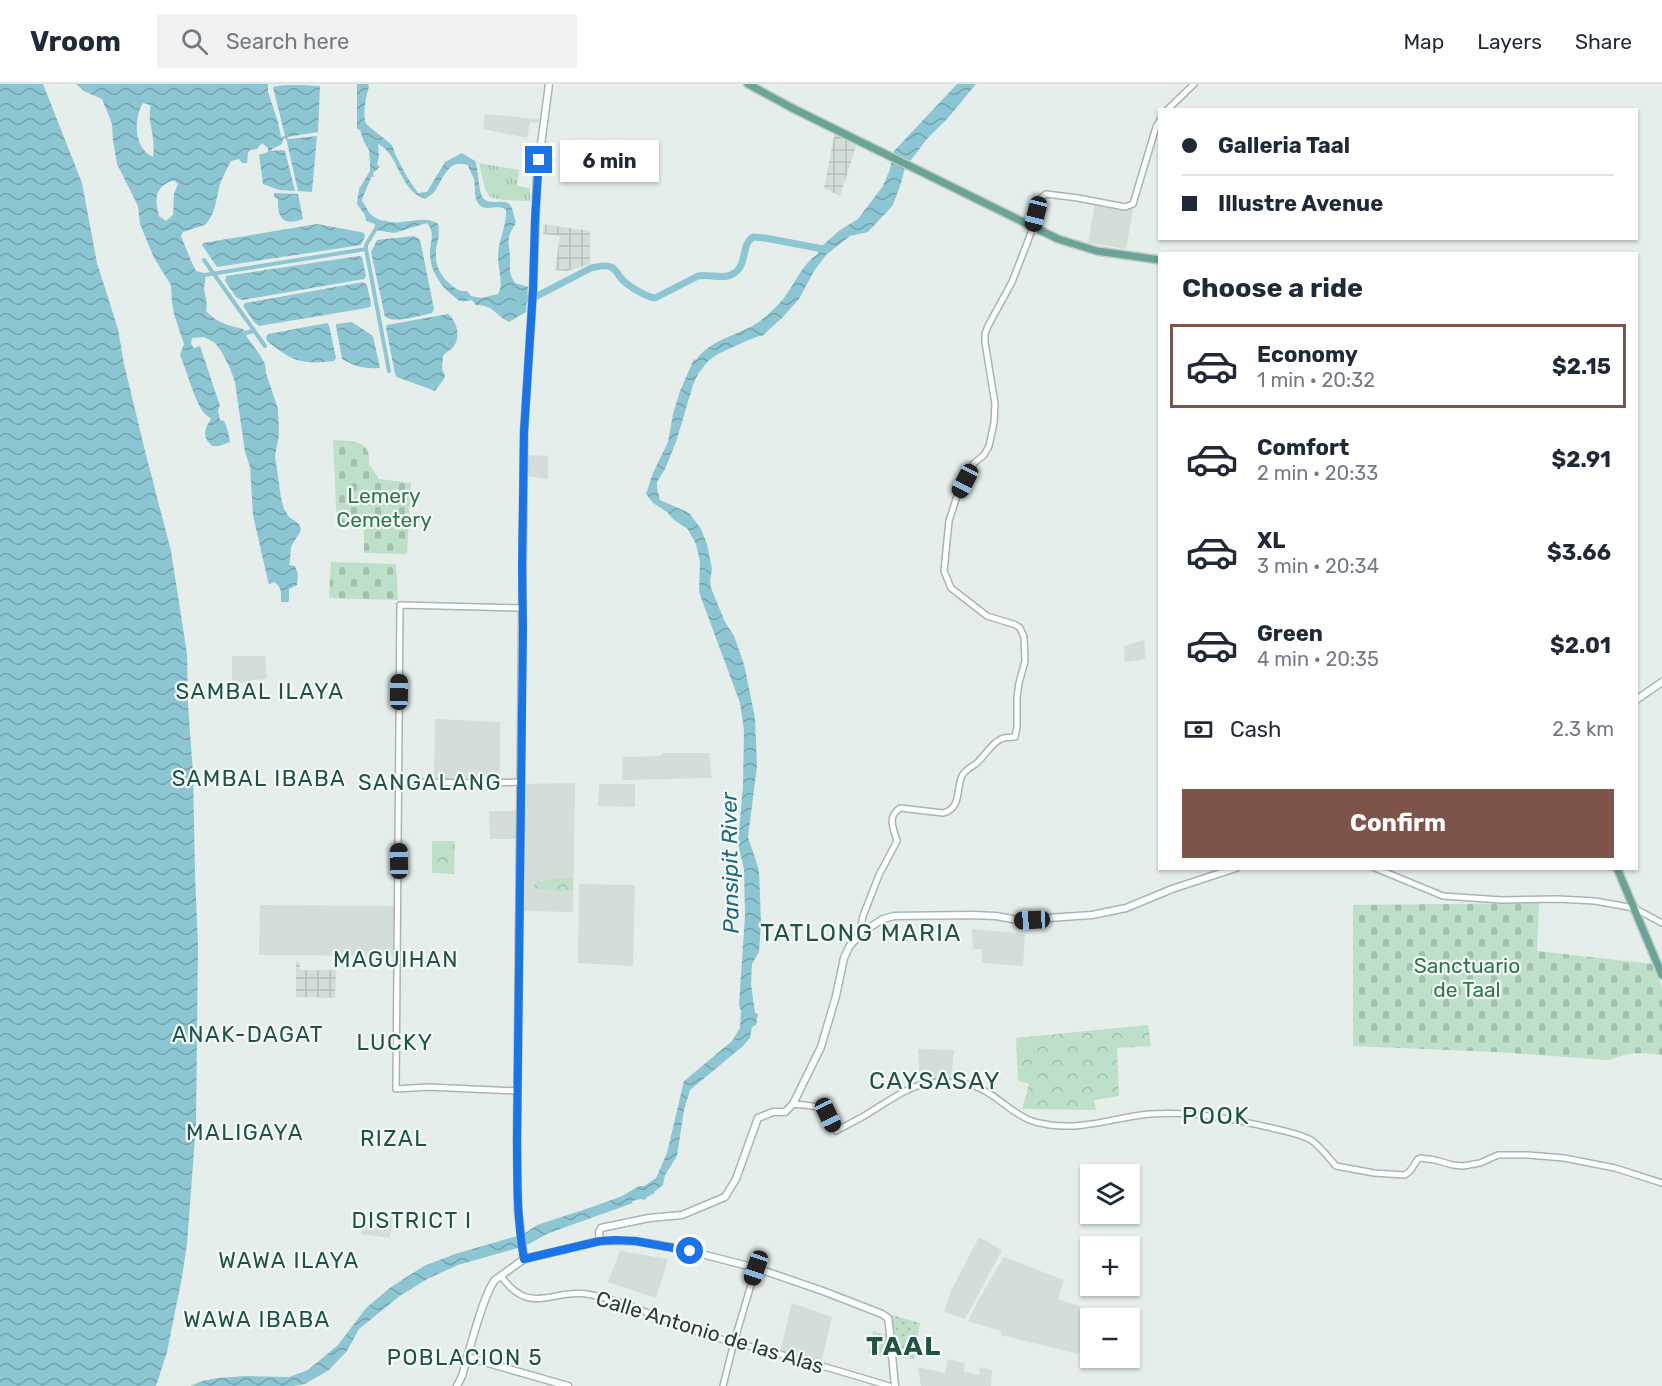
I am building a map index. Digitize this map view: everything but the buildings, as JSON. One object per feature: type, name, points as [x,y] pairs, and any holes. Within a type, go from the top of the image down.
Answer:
[{"type":"main road","points":[[524,1256],[518,1211],[517,1090],[524,432],[533,290],[537,175],[549,84]]},
{"type":"main road","points":[[748,84],[1033,227],[1082,248],[1115,255],[1158,260]]},
{"type":"main road","points":[[1638,699],[1662,682]]},
{"type":"main road","points":[[600,1241],[601,1228],[649,1218],[682,1215],[725,1197],[736,1179],[758,1118],[773,1112],[785,1112],[793,1104],[820,1047],[849,947],[859,935],[882,919],[894,916],[972,915],[1018,920],[1092,915],[1126,908],[1230,870]]},
{"type":"main road","points":[[1618,870],[1662,975]]},
{"type":"main road","points":[[457,1386],[491,1284],[524,1256],[600,1241],[625,1240],[658,1244],[756,1268],[823,1291],[885,1316],[890,1324],[895,1386]]},
{"type":"main road","points":[[467,1357],[568,1386]]},
{"type":"street","points":[[1169,108],[1194,84]]},
{"type":"street","points":[[859,935],[863,916],[879,875],[897,841],[891,825],[893,814],[900,807],[948,812],[956,803],[964,773],[999,740],[1015,737],[1018,690],[1025,661],[1024,637],[1016,625],[987,616],[951,588],[944,572],[949,521],[956,499],[974,463],[984,455],[989,446],[994,423],[995,404],[985,334],[1012,282],[1033,227],[1040,199],[1046,194],[1125,207],[1133,204],[1158,124]]},
{"type":"street","points":[[517,1090],[428,1087],[396,1089],[400,605],[523,608]]},
{"type":"street","points":[[399,782],[520,782]]},
{"type":"street","points":[[1380,870],[1443,896],[1502,900],[1595,901],[1634,908],[1662,923]]},
{"type":"street","points":[[793,1104],[817,1106],[828,1115],[836,1131],[916,1086],[944,1082],[973,1085],[995,1096],[1009,1108],[1032,1121],[1052,1125],[1069,1127],[1149,1114],[1189,1114],[1248,1122],[1307,1138],[1336,1166],[1374,1173],[1405,1175],[1421,1158],[1453,1166],[1468,1166],[1498,1155],[1527,1155],[1564,1158],[1615,1168],[1662,1183]]},
{"type":"street","points":[[723,1386],[756,1268]]},
{"type":"street","name":"Calle Antonio de las Alas","points":[[501,1276],[511,1289],[524,1297],[533,1299],[591,1294],[651,1313],[704,1334],[889,1386]]},
{"type":"shaded area","points":[[485,114],[539,119],[538,123],[530,122],[527,138],[483,129]]},
{"type":"shaded area","points":[[835,132],[857,143],[840,196],[824,188]]},
{"type":"shaded area","points":[[1095,203],[1133,209],[1126,249],[1088,243]]},
{"type":"shaded area","points":[[543,224],[590,231],[590,264],[567,271],[555,270],[560,236],[543,234]]},
{"type":"shaded area","points":[[528,455],[548,456],[548,479],[528,476]]},
{"type":"shaded area","points":[[1144,640],[1146,659],[1125,662],[1124,646]]},
{"type":"shaded area","points":[[232,656],[265,656],[267,679],[232,683]]},
{"type":"shaded area","points":[[435,719],[500,722],[500,782],[434,781]]},
{"type":"shaded area","points":[[662,753],[709,753],[712,778],[622,780],[623,757],[661,756]]},
{"type":"shaded area","points":[[574,783],[573,912],[522,911],[523,784]]},
{"type":"shaded area","points":[[599,784],[635,784],[635,807],[598,806]]},
{"type":"shaded area","points":[[489,811],[516,811],[516,839],[490,839]]},
{"type":"shaded area","points":[[579,884],[635,885],[633,966],[578,963]]},
{"type":"shaded area","points":[[260,905],[397,906],[394,956],[259,955]]},
{"type":"shaded area","points":[[972,929],[1025,934],[1023,966],[982,963],[982,949],[973,949]]},
{"type":"shaded area","points":[[296,962],[299,962],[300,970],[336,970],[335,998],[296,997]]},
{"type":"shaded area","points":[[918,1049],[954,1050],[951,1081],[920,1083]]},
{"type":"shaded area","points":[[393,1216],[390,1238],[361,1234],[363,1217]]},
{"type":"shaded area","points":[[979,1237],[1002,1250],[965,1319],[944,1312],[951,1291]]},
{"type":"shaded area","points":[[620,1251],[668,1259],[656,1298],[608,1282]]},
{"type":"shaded area","points":[[1004,1257],[1064,1280],[1058,1299],[1084,1308],[1080,1308],[1079,1354],[1001,1335],[1001,1331],[968,1321]]},
{"type":"shaded area","points":[[792,1303],[832,1317],[821,1363],[780,1352]]},
{"type":"shaded area","points":[[948,1359],[965,1363],[964,1372],[979,1375],[980,1367],[992,1370],[991,1386],[921,1386],[918,1367],[945,1373]]},
{"type":"green space","points":[[479,163],[519,170],[517,186],[530,188],[530,201],[490,197],[485,189]]},
{"type":"green space","name":"Lemery Cemetery","points":[[333,440],[359,443],[364,446],[369,456],[369,464],[379,479],[411,483],[407,554],[364,553],[364,526],[337,525]]},
{"type":"green space","name":"Lemery Cemetery","points":[[331,562],[396,564],[398,600],[329,598]]},
{"type":"green space","points":[[432,841],[455,841],[454,874],[432,873]]},
{"type":"green space","points":[[573,878],[573,890],[534,888],[534,883],[549,879]]},
{"type":"green space","name":"Sanctuario de Taal","points":[[1539,903],[1537,951],[1652,964],[1662,987],[1662,1055],[1636,1053],[1610,1060],[1353,1046],[1353,905]]},
{"type":"green space","points":[[1148,1025],[1151,1046],[1117,1048],[1119,1096],[1094,1100],[1096,1110],[1022,1109],[1029,1084],[1018,1081],[1016,1038]]},
{"type":"green space","points":[[892,1315],[920,1323],[914,1359],[895,1357]]},
{"type":"green space","points":[[873,1331],[889,1336],[891,1359],[868,1353]]},
{"type":"water","points":[[0,84],[43,84],[82,183],[97,263],[118,329],[124,364],[171,551],[187,654],[198,945],[196,1124],[187,1244],[182,1277],[167,1352],[156,1386],[0,1386]]},
{"type":"water","points":[[76,84],[268,84],[268,92],[281,137],[285,136],[273,87],[320,86],[318,132],[287,137],[288,139],[317,136],[312,192],[298,191],[286,138],[283,139],[282,144],[271,151],[285,151],[295,191],[279,190],[263,184],[259,155],[268,152],[268,148],[262,143],[257,149],[250,150],[247,163],[242,163],[239,159],[231,161],[220,184],[209,220],[205,225],[183,232],[181,236],[196,271],[205,275],[206,311],[218,321],[243,329],[265,364],[278,409],[279,435],[275,456],[281,498],[289,517],[298,523],[301,529],[291,548],[289,565],[295,566],[298,574],[297,585],[289,589],[288,602],[281,602],[280,588],[274,582],[269,584],[267,577],[253,515],[250,467],[245,452],[235,382],[229,366],[215,343],[204,337],[192,338],[191,344],[194,348],[200,346],[220,406],[218,410],[220,420],[224,421],[229,436],[230,442],[212,446],[205,433],[211,419],[204,413],[197,401],[180,355],[184,344],[174,314],[171,285],[154,258],[140,224],[138,206],[117,164],[112,124],[102,99],[84,91]],"holes":[[[143,103],[150,105],[153,157],[142,147],[137,133],[138,117]],[[171,181],[178,184],[174,194],[173,215],[166,221],[159,216],[157,195],[161,187]]]},
{"type":"water","points":[[357,84],[368,84],[364,110],[366,124],[392,145],[407,177],[418,193],[427,192],[445,162],[462,153],[475,161],[483,198],[507,203],[513,210],[516,222],[509,238],[510,272],[515,283],[528,287],[526,312],[509,322],[487,307],[476,305],[472,300],[461,301],[452,295],[439,281],[433,270],[430,257],[432,233],[427,223],[394,233],[375,230],[375,224],[366,221],[365,215],[357,204],[359,189],[370,171],[369,150],[360,130],[357,129]],"holes":[[[378,144],[385,149],[409,188],[425,199],[434,192],[452,166],[461,164],[468,165],[474,179],[479,204],[482,207],[499,207],[506,210],[498,251],[501,281],[498,294],[481,298],[471,296],[467,291],[461,291],[447,282],[437,263],[438,224],[426,220],[383,221],[370,213],[362,199],[371,177],[374,177],[373,173],[380,167],[377,164]]]},
{"type":"water","points":[[957,84],[976,84],[926,140],[905,168],[893,205],[868,232],[850,236],[826,255],[814,271],[799,299],[762,336],[718,354],[708,361],[698,374],[676,442],[657,482],[660,500],[690,514],[701,529],[707,544],[712,569],[711,588],[725,622],[734,636],[744,664],[755,718],[757,766],[748,837],[759,870],[761,922],[759,952],[752,964],[751,984],[755,1013],[758,1014],[750,1038],[690,1090],[684,1110],[677,1156],[665,1175],[663,1185],[644,1200],[632,1201],[633,1203],[549,1233],[525,1246],[458,1265],[429,1278],[401,1295],[359,1329],[347,1351],[329,1370],[305,1384],[294,1386],[190,1386],[218,1378],[289,1377],[308,1370],[338,1345],[366,1308],[391,1287],[424,1266],[455,1254],[524,1234],[537,1225],[622,1196],[656,1178],[667,1153],[684,1081],[732,1041],[740,1028],[739,1005],[745,916],[744,869],[738,844],[743,786],[744,730],[740,703],[699,592],[700,562],[696,544],[687,528],[653,503],[646,494],[668,442],[680,391],[694,359],[696,360],[719,341],[756,324],[777,306],[803,269],[818,254],[818,245],[823,245],[840,230],[858,219],[883,186],[894,151]]},
{"type":"water","points":[[274,193],[298,194],[303,219],[291,222],[283,219],[280,216],[278,199]]},
{"type":"water","points":[[317,224],[361,232],[365,236],[361,245],[217,267],[202,245],[203,243]]},
{"type":"water","points":[[414,236],[421,244],[434,309],[432,313],[415,317],[389,319],[384,315],[371,252],[377,240]]},
{"type":"water","points":[[362,257],[366,276],[364,279],[242,300],[236,297],[225,281],[226,276]]},
{"type":"water","points":[[363,282],[367,285],[371,304],[370,307],[361,309],[259,326],[243,306],[245,303]]},
{"type":"water","points":[[448,314],[456,325],[458,334],[454,346],[443,356],[442,369],[445,375],[435,391],[397,377],[387,325]]},
{"type":"water","points":[[352,322],[373,336],[380,368],[361,367],[342,359],[336,324]]},
{"type":"water","points":[[327,323],[336,358],[334,361],[305,362],[298,360],[283,353],[267,341],[268,334]]},
{"type":"waterway","points":[[377,227],[366,249],[389,371]]},
{"type":"waterway","points":[[519,302],[537,296],[591,268],[604,266],[613,268],[636,290],[655,298],[698,276],[728,276],[735,273],[742,263],[746,246],[753,237],[823,249]]},
{"type":"waterway","points":[[205,275],[366,249]]},
{"type":"waterway","points":[[204,260],[265,346]]},
{"type":"waterway","points":[[245,333],[254,331]]},
{"type":"district","name":"SAMBAL ILAYA","points":[[260,691]]},
{"type":"district","name":"SAMBAL IBABA","points":[[259,778]]},
{"type":"district","name":"SANGALANG","points":[[430,782]]},
{"type":"district","name":"TATLONG MARIA","points":[[861,933]]},
{"type":"district","name":"MAGUIHAN","points":[[396,959]]},
{"type":"district","name":"ANAK-DAGAT","points":[[248,1034]]},
{"type":"district","name":"LUCKY","points":[[395,1042]]},
{"type":"district","name":"CAYSASAY","points":[[935,1081]]},
{"type":"district","name":"POOK","points":[[1216,1116]]},
{"type":"district","name":"MALIGAYA","points":[[245,1132]]},
{"type":"district","name":"RIZAL","points":[[394,1138]]},
{"type":"district","name":"DISTRICT I","points":[[412,1220]]},
{"type":"district","name":"WAWA ILAYA","points":[[289,1260]]},
{"type":"district","name":"WAWA IBABA","points":[[257,1319]]},
{"type":"district","name":"TAAL","points":[[904,1346]]},
{"type":"district","name":"POBLACION 5","points":[[465,1357]]},
{"type":"route","points":[[539,160],[524,432],[522,568],[517,1140],[518,1211],[523,1252],[524,1259],[600,1241],[625,1240],[690,1251]]},
{"type":"water label","name":"Pansipit River","points":[[730,863]]}]
